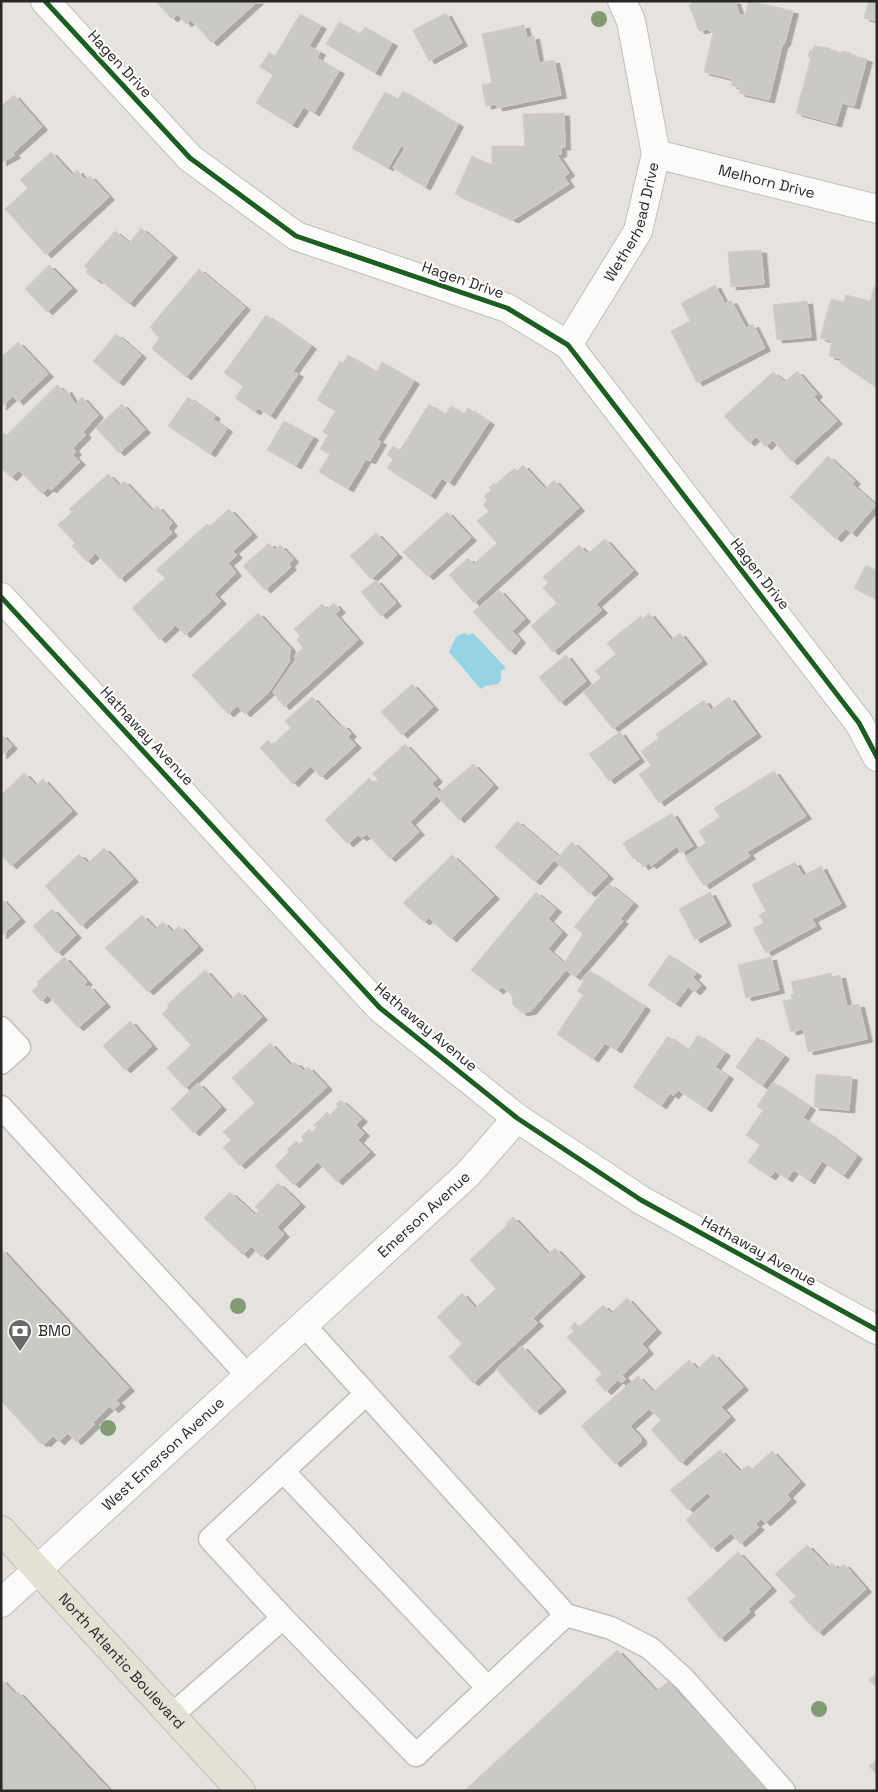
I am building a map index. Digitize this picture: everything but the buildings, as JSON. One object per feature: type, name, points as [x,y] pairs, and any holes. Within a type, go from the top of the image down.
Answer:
[{"type":"main road","name":"North Atlantic Boulevard","points":[[1,1530],[172,1714],[234,1788]]},
{"type":"street","name":"Hagen Drive","points":[[46,1],[190,158],[296,236],[507,308],[568,345],[868,724],[877,757]]},
{"type":"street","name":"Wetherhead Drive","points":[[568,345],[638,231],[656,154],[631,21],[622,1]]},
{"type":"street","name":"Melhorn Drive","points":[[656,154],[877,209]]},
{"type":"street","name":"Hathaway Avenue","points":[[1,597],[380,1008],[517,1118],[641,1200],[877,1330]]},
{"type":"street","name":"Emerson Avenue","points":[[325,1306],[468,1174],[517,1118]]},
{"type":"street","name":"West Emerson Avenue","points":[[1,1603],[247,1375],[325,1306]]},
{"type":"lane","points":[[1,1028],[19,1048],[1,1063]]},
{"type":"lane","points":[[1,1107],[247,1375]]},
{"type":"lane","points":[[304,1325],[566,1615],[611,1628],[650,1648],[684,1679],[784,1791]]},
{"type":"lane","points":[[366,1394],[210,1539],[283,1618],[416,1755],[566,1615]]},
{"type":"lane","points":[[284,1470],[488,1686]]},
{"type":"lane","points":[[172,1714],[283,1618]]},
{"type":"water","points":[[464,633],[469,635],[473,633],[506,668],[501,671],[501,680],[498,684],[485,686],[481,689],[449,652],[456,637]]},
{"type":"cycle path","points":[[45,1],[190,158],[296,236],[507,308],[568,345],[859,723],[877,757]]},
{"type":"cycle path","points":[[1,597],[380,1008],[517,1118],[641,1200],[877,1330]]},
{"type":"place","name":"BMO","points":[[20,1352]]}]
